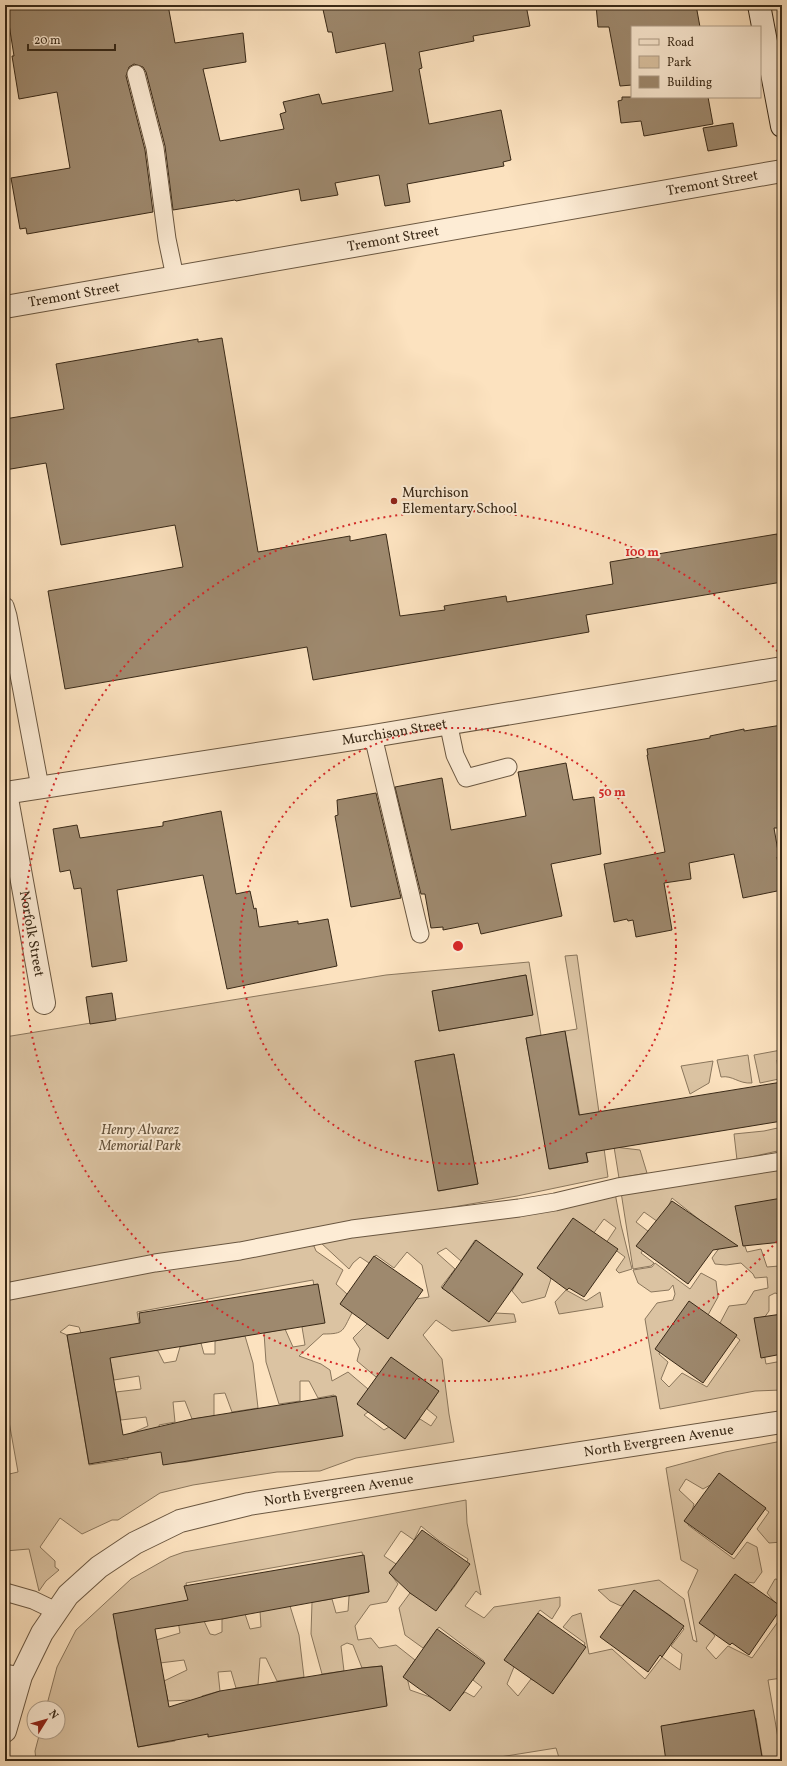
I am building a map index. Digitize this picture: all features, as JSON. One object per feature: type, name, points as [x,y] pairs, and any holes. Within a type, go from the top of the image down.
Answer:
[{"type":"street","points":[[759,5],[782,126]]},
{"type":"street","name":"Tremont Street","points":[[5,307],[782,171]]},
{"type":"street","name":"Murchison Street","points":[[6,793],[40,786],[373,736],[448,722],[782,668]]},
{"type":"street","name":"Norfolk Street","points":[[6,793],[44,1003]]},
{"type":"street","name":"North Evergreen Avenue","points":[[5,1731],[13,1674],[68,1595],[99,1567],[135,1543],[180,1521],[249,1504],[782,1422]]},
{"type":"lane","points":[[136,74],[155,148],[166,239],[176,277]]},
{"type":"lane","points":[[5,606],[40,786]]},
{"type":"lane","points":[[448,722],[455,755],[466,778],[508,767]]},
{"type":"lane","points":[[373,736],[420,934]]},
{"type":"lane","points":[[5,1292],[155,1263],[247,1250],[352,1229],[519,1208],[555,1202],[618,1187],[782,1161]]},
{"type":"lane","points":[[5,1592],[33,1600],[56,1612]]},
{"type":"green space","name":"Henry Alvarez Memorial Park","points":[[577,955],[608,1177],[517,1196],[5,1284],[5,1037],[386,975],[529,962],[541,1035],[526,1038],[550,1169],[588,1162],[565,1031],[577,1029],[565,956]],"holes":[[[526,975],[532,1015],[439,1031],[433,991]],[[454,1054],[478,1184],[439,1191],[415,1061]]]},
{"type":"green space","points":[[781,1050],[782,1059],[777,1060],[779,1079],[760,1083],[754,1055]]},
{"type":"green space","points":[[748,1055],[752,1083],[743,1082],[729,1077],[721,1077],[717,1060]]},
{"type":"green space","points":[[713,1061],[709,1083],[690,1094],[681,1066]]},
{"type":"green space","points":[[782,1127],[782,1150],[737,1160],[734,1134],[764,1131]]},
{"type":"green space","points":[[614,1147],[640,1150],[647,1173],[619,1178]]},
{"type":"green space","points":[[782,1167],[782,1198],[740,1212],[740,1232],[747,1252],[761,1249],[767,1267],[779,1266],[782,1245],[782,1295],[775,1293],[769,1296],[769,1311],[759,1325],[766,1364],[782,1361],[782,1390],[755,1391],[660,1409],[645,1319],[657,1303],[673,1300],[675,1294],[673,1285],[669,1290],[651,1292],[638,1283],[633,1270],[652,1267],[655,1263],[690,1289],[701,1273],[716,1281],[718,1297],[708,1315],[665,1335],[659,1354],[668,1362],[661,1379],[669,1387],[682,1373],[707,1387],[740,1340],[720,1323],[729,1306],[746,1304],[754,1291],[768,1288],[767,1277],[755,1278],[753,1274],[741,1263],[726,1265],[715,1264],[712,1258],[725,1240],[672,1198],[661,1224],[644,1212],[636,1222],[653,1235],[641,1253],[654,1263],[651,1266],[633,1269],[621,1192]]},
{"type":"green space","points":[[615,1193],[632,1269],[619,1273],[616,1270],[625,1257],[606,1243],[616,1228],[604,1219],[593,1234],[576,1222],[561,1234],[544,1258],[543,1271],[551,1279],[545,1297],[522,1303],[512,1291],[522,1275],[475,1240],[461,1261],[446,1248],[437,1253],[455,1269],[441,1287],[449,1293],[495,1313],[514,1314],[516,1322],[452,1331],[436,1320],[423,1335],[442,1359],[454,1442],[356,1458],[320,1471],[277,1472],[193,1485],[160,1493],[118,1520],[112,1520],[82,1534],[60,1518],[40,1547],[55,1561],[55,1567],[59,1570],[46,1581],[39,1591],[29,1549],[5,1551],[5,1475],[18,1472],[5,1399],[5,1295],[307,1245],[314,1246],[316,1251],[343,1270],[336,1284],[347,1294],[341,1303],[352,1313],[342,1330],[335,1333],[323,1334],[299,1356],[321,1364],[330,1370],[332,1381],[348,1372],[368,1389],[368,1412],[364,1415],[384,1430],[389,1427],[405,1438],[420,1419],[431,1426],[437,1417],[427,1409],[438,1392],[392,1359],[376,1377],[357,1361],[360,1349],[353,1338],[367,1324],[416,1299],[429,1297],[422,1265],[407,1252],[394,1268],[376,1255],[369,1263],[360,1257],[349,1269],[320,1242]],"holes":[[[313,1280],[319,1317],[302,1327],[305,1345],[293,1347],[285,1329],[264,1333],[266,1362],[279,1404],[300,1401],[300,1381],[309,1381],[318,1398],[334,1395],[340,1435],[186,1462],[165,1463],[159,1425],[175,1422],[173,1402],[185,1401],[192,1419],[214,1416],[214,1394],[225,1393],[232,1412],[258,1408],[253,1363],[245,1336],[215,1341],[215,1354],[204,1354],[201,1343],[180,1347],[176,1361],[164,1363],[158,1351],[144,1348],[137,1312]],[[69,1325],[79,1327],[81,1333],[109,1354],[114,1380],[139,1376],[141,1389],[116,1392],[121,1420],[146,1417],[148,1426],[125,1436],[128,1459],[89,1465],[67,1335],[60,1332]]]},
{"type":"green space","points":[[566,1290],[586,1301],[600,1292],[603,1307],[559,1314],[555,1302]]},
{"type":"green space","points":[[782,1441],[782,1542],[769,1543],[757,1529],[769,1512],[723,1478],[703,1489],[686,1479],[679,1490],[694,1504],[688,1525],[734,1559],[747,1542],[757,1547],[762,1572],[754,1583],[740,1581],[725,1588],[710,1609],[707,1626],[715,1636],[706,1648],[716,1659],[728,1646],[752,1658],[782,1616],[782,1678],[768,1680],[782,1761],[763,1761],[756,1718],[732,1714],[681,1722],[667,1733],[668,1761],[560,1761],[556,1748],[475,1761],[36,1761],[35,1751],[38,1740],[66,1740],[66,1700],[48,1700],[57,1667],[76,1630],[131,1579],[170,1557],[184,1552],[466,1500],[467,1523],[481,1595],[476,1591],[465,1606],[484,1618],[494,1607],[560,1597],[560,1606],[552,1619],[540,1610],[507,1656],[514,1667],[507,1684],[518,1696],[531,1679],[551,1689],[562,1680],[571,1669],[585,1643],[563,1627],[572,1616],[581,1613],[589,1654],[612,1649],[645,1679],[662,1657],[680,1670],[682,1654],[671,1646],[684,1629],[671,1616],[637,1593],[621,1606],[610,1601],[598,1590],[659,1580],[684,1599],[693,1640],[697,1642],[688,1592],[698,1570],[681,1560],[666,1468],[725,1452]],"holes":[[[421,1526],[438,1540],[468,1559],[463,1573],[451,1592],[434,1605],[410,1593],[399,1608],[405,1635],[423,1648],[439,1627],[484,1661],[473,1680],[482,1687],[474,1697],[465,1692],[450,1707],[430,1697],[410,1690],[406,1673],[415,1660],[396,1645],[379,1648],[371,1638],[358,1640],[355,1626],[370,1605],[387,1602],[398,1584],[389,1572],[396,1564],[384,1556],[401,1531],[414,1540]],[[362,1552],[369,1592],[349,1596],[348,1611],[336,1613],[332,1599],[312,1602],[311,1634],[322,1674],[344,1671],[341,1646],[347,1643],[353,1645],[362,1668],[382,1666],[387,1705],[358,1711],[209,1731],[202,1696],[220,1691],[218,1672],[231,1671],[236,1688],[258,1685],[260,1658],[266,1658],[277,1681],[304,1677],[299,1635],[290,1606],[260,1611],[261,1627],[250,1629],[245,1614],[222,1619],[222,1632],[215,1635],[210,1634],[204,1621],[193,1623],[186,1583]],[[116,1615],[178,1621],[180,1633],[156,1640],[160,1663],[184,1660],[187,1670],[164,1681],[168,1701],[190,1700],[191,1710],[172,1719],[175,1741],[138,1747],[117,1638]]]},
{"type":"green space","points":[[775,1579],[782,1580],[782,1611],[767,1593]]},
{"type":"building","points":[[6,5],[168,5],[175,43],[243,33],[246,62],[203,69],[220,141],[284,129],[280,114],[286,112],[283,102],[319,94],[322,104],[393,91],[385,43],[336,53],[332,32],[328,32],[322,5],[526,5],[530,26],[473,36],[474,41],[419,52],[422,68],[419,69],[429,124],[501,110],[511,160],[503,162],[504,166],[407,184],[410,202],[385,206],[379,175],[335,183],[338,195],[301,201],[299,189],[236,201],[173,210],[165,146],[146,72],[143,67],[134,64],[129,67],[126,76],[145,150],[153,212],[27,234],[26,228],[20,229],[11,178],[70,168],[57,92],[19,99]]},
{"type":"building","points":[[596,5],[696,5],[700,26],[631,26],[631,85],[620,86],[609,27],[598,27]]},
{"type":"building","points":[[622,97],[708,98],[713,124],[644,136],[641,121],[621,123],[618,101],[622,100]]},
{"type":"building","points":[[733,123],[737,146],[708,151],[703,128]]},
{"type":"building","points":[[222,338],[258,552],[350,536],[350,541],[386,534],[400,616],[445,610],[444,606],[506,596],[507,602],[613,584],[610,562],[777,534],[782,567],[782,582],[586,615],[589,632],[313,680],[307,647],[65,689],[48,591],[183,567],[175,525],[61,545],[46,463],[5,470],[5,419],[64,409],[56,364],[198,339],[198,342]]},
{"type":"building","points":[[782,725],[782,828],[774,828],[779,857],[777,857],[782,890],[743,898],[734,854],[689,863],[691,879],[664,883],[672,930],[636,937],[633,920],[628,921],[627,919],[614,922],[604,864],[665,852],[647,749],[710,738],[710,736],[744,729],[744,731]]},
{"type":"building","points":[[566,763],[573,800],[594,797],[601,854],[551,864],[562,916],[481,934],[478,923],[443,930],[443,927],[431,928],[425,894],[421,894],[395,787],[442,778],[451,830],[526,816],[518,772]]},
{"type":"building","points":[[376,793],[401,898],[351,907],[335,816],[338,815],[337,800]]},
{"type":"building","points":[[221,811],[236,894],[250,891],[254,909],[256,908],[259,927],[298,921],[298,924],[328,919],[337,966],[227,989],[203,875],[117,890],[127,961],[92,967],[81,888],[74,889],[70,870],[60,872],[53,829],[77,825],[80,838],[163,826],[163,822]]},
{"type":"building","points":[[526,975],[533,1015],[439,1031],[432,991]]},
{"type":"building","points":[[112,993],[116,1020],[90,1024],[86,997]]},
{"type":"building","points":[[565,1031],[579,1115],[782,1082],[782,1121],[586,1153],[588,1162],[549,1169],[526,1038]]},
{"type":"building","points":[[454,1054],[478,1184],[438,1191],[415,1061]]},
{"type":"building","points":[[782,1198],[782,1242],[743,1246],[735,1206]]},
{"type":"building","points":[[672,1201],[738,1246],[713,1250],[688,1284],[636,1246]]},
{"type":"building","points":[[573,1218],[618,1249],[584,1297],[569,1288],[567,1290],[537,1268]]},
{"type":"building","points":[[476,1240],[523,1274],[489,1322],[442,1288]]},
{"type":"building","points":[[374,1256],[423,1290],[388,1339],[340,1304]]},
{"type":"building","points":[[318,1284],[325,1323],[110,1358],[123,1435],[192,1419],[336,1396],[343,1436],[163,1465],[161,1452],[89,1464],[67,1335],[140,1323],[139,1313]]},
{"type":"building","points":[[689,1301],[737,1335],[703,1383],[655,1349]]},
{"type":"building","points":[[782,1314],[782,1354],[761,1358],[754,1318]]},
{"type":"building","points":[[391,1357],[439,1391],[405,1439],[357,1404]]},
{"type":"building","points":[[719,1473],[766,1508],[732,1555],[684,1521]]},
{"type":"building","points":[[422,1530],[470,1564],[436,1611],[410,1593],[389,1573]]},
{"type":"building","points":[[364,1555],[369,1592],[222,1619],[155,1629],[169,1707],[220,1691],[382,1666],[387,1706],[208,1737],[208,1734],[138,1747],[113,1614],[188,1600],[184,1586]]},
{"type":"building","points":[[735,1574],[782,1607],[749,1655],[732,1643],[730,1645],[699,1623]]},
{"type":"building","points":[[634,1590],[684,1626],[662,1657],[660,1655],[648,1672],[600,1637]]},
{"type":"building","points":[[538,1613],[586,1647],[553,1694],[504,1660]]},
{"type":"building","points":[[437,1629],[485,1663],[450,1711],[403,1677]]},
{"type":"building","points":[[754,1710],[762,1757],[737,1761],[666,1761],[661,1726]]},
{"type":"place","name":"Murchison Elementary School","points":[[394,501]]}]
